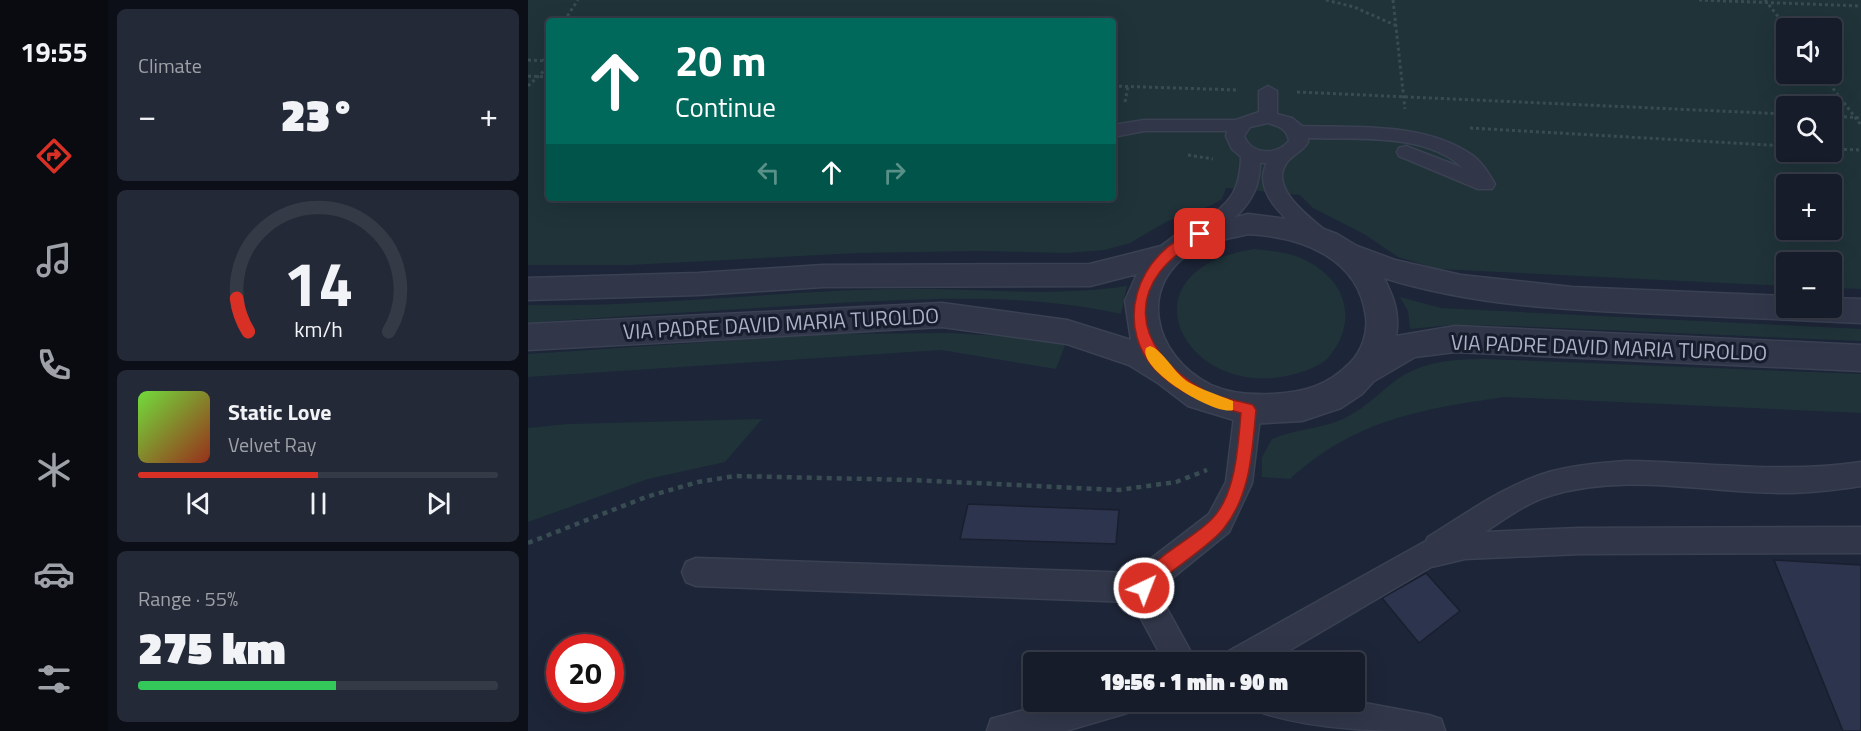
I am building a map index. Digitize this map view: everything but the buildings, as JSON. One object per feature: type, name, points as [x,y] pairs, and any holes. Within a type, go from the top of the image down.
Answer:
[{"type":"street","points":[[1167,373],[1153,357],[1144,339],[1139,321],[1144,285],[1165,256],[1200,234],[1223,227],[1248,224],[1297,229],[1320,237],[1348,254],[1405,276],[1442,285],[1572,299],[1861,311]]},
{"type":"street","points":[[1348,254],[1373,284],[1381,301],[1384,319],[1382,337],[1376,355],[1365,371]]},
{"type":"street","name":"VIA PADRE DAVID MARIA TUROLDO","points":[[528,289],[698,284],[823,276],[967,273],[1078,276],[1126,268],[1165,256]]},
{"type":"street","name":"VIA PADRE DAVID MARIA TUROLDO","points":[[528,337],[942,315],[1067,332],[1141,356],[1203,397],[1248,410],[1276,411],[1303,407],[1327,399],[1348,387],[1365,371],[1408,345],[1455,339],[1861,358]]},
{"type":"lane","points":[[1268,91],[1268,117]]},
{"type":"lane","points":[[1119,129],[1240,125],[1252,119],[1268,117],[1286,122],[1291,145]]},
{"type":"lane","points":[[1200,234],[1242,201],[1246,193],[1252,173],[1245,150],[1235,136],[1240,125]]},
{"type":"lane","points":[[1116,143],[1142,139],[1245,150],[1270,157],[1291,145],[1375,135],[1425,142],[1467,160],[1485,184],[1406,152],[1291,145]]},
{"type":"lane","points":[[1291,145],[1274,165],[1274,190],[1285,207],[1320,237]]},
{"type":"lane","points":[[1176,652],[1146,600],[1144,588],[1150,578],[1212,530],[1226,510],[1239,483],[1243,466],[1248,410]]},
{"type":"lane","points":[[1257,652],[1426,555],[1520,497],[1548,485],[1582,476],[1633,473],[1811,482],[1861,474]]},
{"type":"lane","points":[[1426,555],[1465,546],[1556,542],[1861,540]]},
{"type":"lane","points":[[696,572],[1144,588]]},
{"type":"lane","points":[[1003,731],[1077,712]]},
{"type":"lane","points":[[1327,712],[1429,731]]},
{"type":"path","points":[[566,18],[578,0]]},
{"type":"path","points":[[1326,0],[1354,7],[1398,27]]},
{"type":"path","points":[[1393,0],[1398,27],[1404,99],[1776,114]]},
{"type":"path","points":[[1699,0],[1861,6]]},
{"type":"path","points":[[1766,1],[1779,18]]},
{"type":"path","points":[[528,60],[544,61],[546,57]]},
{"type":"path","points":[[528,86],[546,69]]},
{"type":"path","points":[[528,75],[546,77]]},
{"type":"path","points":[[1830,84],[1861,125]]},
{"type":"path","points":[[1119,129],[1128,86]]},
{"type":"path","points":[[1842,116],[1861,117]]},
{"type":"path","points":[[1842,149],[1861,150]]},
{"type":"path","points":[[1178,155],[1220,160],[1228,166],[1233,175],[1233,188],[1246,193]]},
{"type":"path","points":[[528,543],[646,497],[698,482],[735,476],[912,480],[1119,490],[1176,482],[1216,467],[1243,466]]},
{"type":"shaded area","points":[[528,0],[1861,0],[1861,289],[1842,288],[1842,252],[1776,252],[1776,286],[1438,269],[1398,257],[1364,234],[1313,208],[1300,195],[1226,188],[1222,199],[1212,205],[1166,222],[1130,243],[1105,250],[1067,253],[979,251],[857,253],[630,265],[528,265]]},
{"type":"shaded area","points":[[1254,249],[1288,254],[1307,261],[1332,280],[1340,292],[1345,317],[1343,331],[1337,345],[1328,358],[1306,371],[1291,375],[1253,378],[1221,369],[1196,352],[1181,330],[1177,305],[1187,281],[1212,262]]},
{"type":"shaded area","points":[[1127,286],[1121,314],[1047,302],[935,299],[528,323],[528,305],[663,302],[887,289],[1037,292]]},
{"type":"shaded area","points":[[1400,297],[1441,308],[1861,329],[1861,341],[1512,326],[1452,325],[1410,329],[1408,311]]},
{"type":"shaded area","points":[[950,333],[1019,337],[1066,343],[1056,369],[941,350],[528,377],[528,354],[826,334]]},
{"type":"shaded area","points":[[1487,359],[1861,374],[1861,413],[1505,397],[1445,407],[1390,420],[1339,443],[1314,459],[1290,479],[1262,477],[1262,457],[1272,439],[1343,419],[1413,370],[1449,361]]},
{"type":"shaded area","points":[[762,419],[725,462],[648,479],[528,522],[528,428],[568,424]]},
{"type":"slow traffic","points":[[1150,352],[1167,373],[1184,386],[1203,397],[1228,405]]},
{"type":"route","points":[[1144,588],[1150,578],[1219,524],[1239,483],[1243,466],[1248,410],[1203,397],[1167,373],[1153,357],[1144,339],[1139,321],[1144,285],[1153,270],[1181,243],[1200,234]]}]
